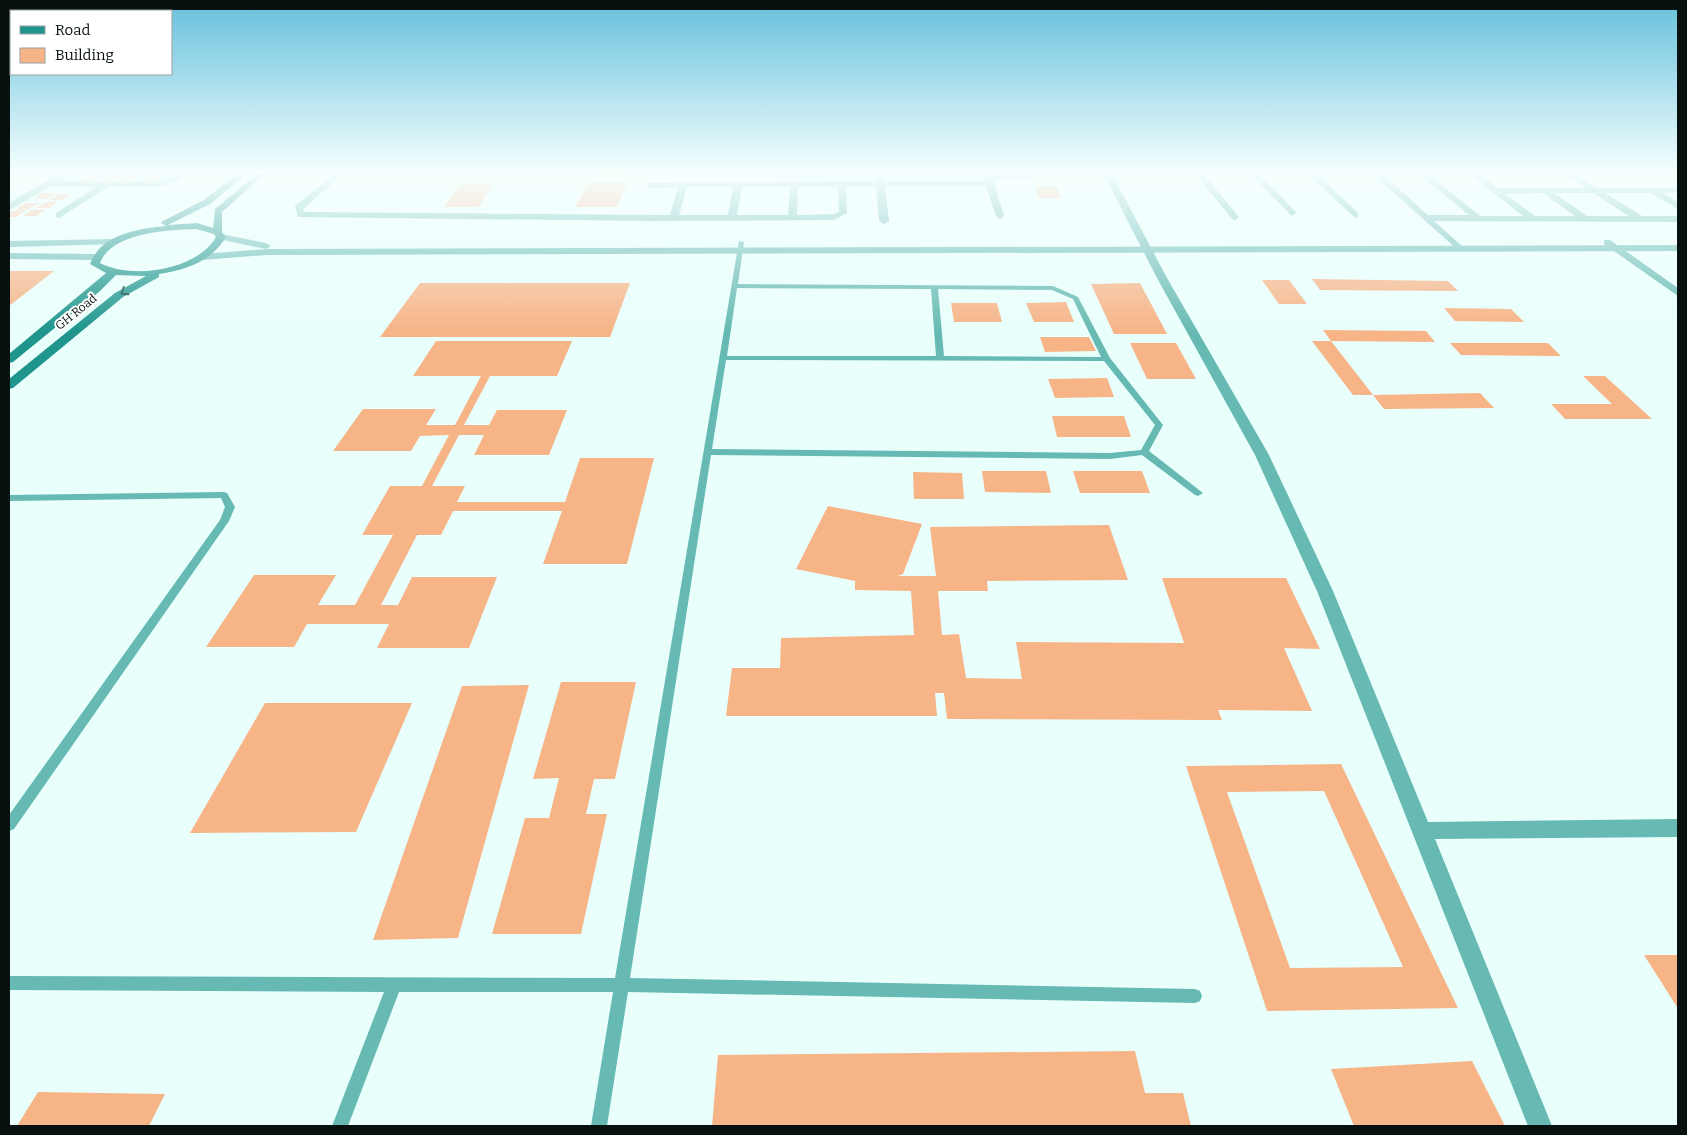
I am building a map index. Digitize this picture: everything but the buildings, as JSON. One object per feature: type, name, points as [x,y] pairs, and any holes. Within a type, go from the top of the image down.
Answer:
[{"type":"main road","points":[[158,226],[114,242],[96,257],[95,264],[100,269],[112,273],[148,273],[167,269],[202,257],[213,250],[220,243],[219,226]]},
{"type":"main road","points":[[148,230],[182,226],[209,228],[219,234]]},
{"type":"main road","name":"GH Road","points":[[9,385],[119,295],[167,269]]},
{"type":"main road","name":"GH Road","points":[[9,360],[96,290],[112,273]]},
{"type":"street","points":[[1134,226],[1262,454],[1325,591],[1540,1126]]},
{"type":"street","points":[[1435,226],[1456,245]]},
{"type":"street","points":[[219,234],[261,246],[1611,245],[1678,242]]},
{"type":"street","points":[[9,244],[114,242]]},
{"type":"street","points":[[1611,245],[1678,248]]},
{"type":"street","points":[[1611,245],[1678,293]]},
{"type":"street","points":[[202,257],[267,252],[741,246]]},
{"type":"street","points":[[9,256],[96,257]]},
{"type":"street","points":[[1421,831],[1678,828]]},
{"type":"lane","points":[[599,1126],[741,246]]},
{"type":"lane","points":[[735,286],[1053,288],[1061,290],[1076,298],[1106,359],[1159,425],[1144,452]]},
{"type":"lane","points":[[934,287],[940,359]]},
{"type":"lane","points":[[724,358],[1106,359]]},
{"type":"lane","points":[[708,452],[1110,456],[1144,452],[1198,492]]},
{"type":"lane","points":[[9,498],[224,495],[230,507],[224,521],[9,825]]},
{"type":"lane","points":[[9,983],[622,985],[1195,996]]},
{"type":"lane","points":[[340,1126],[394,984]]}]
